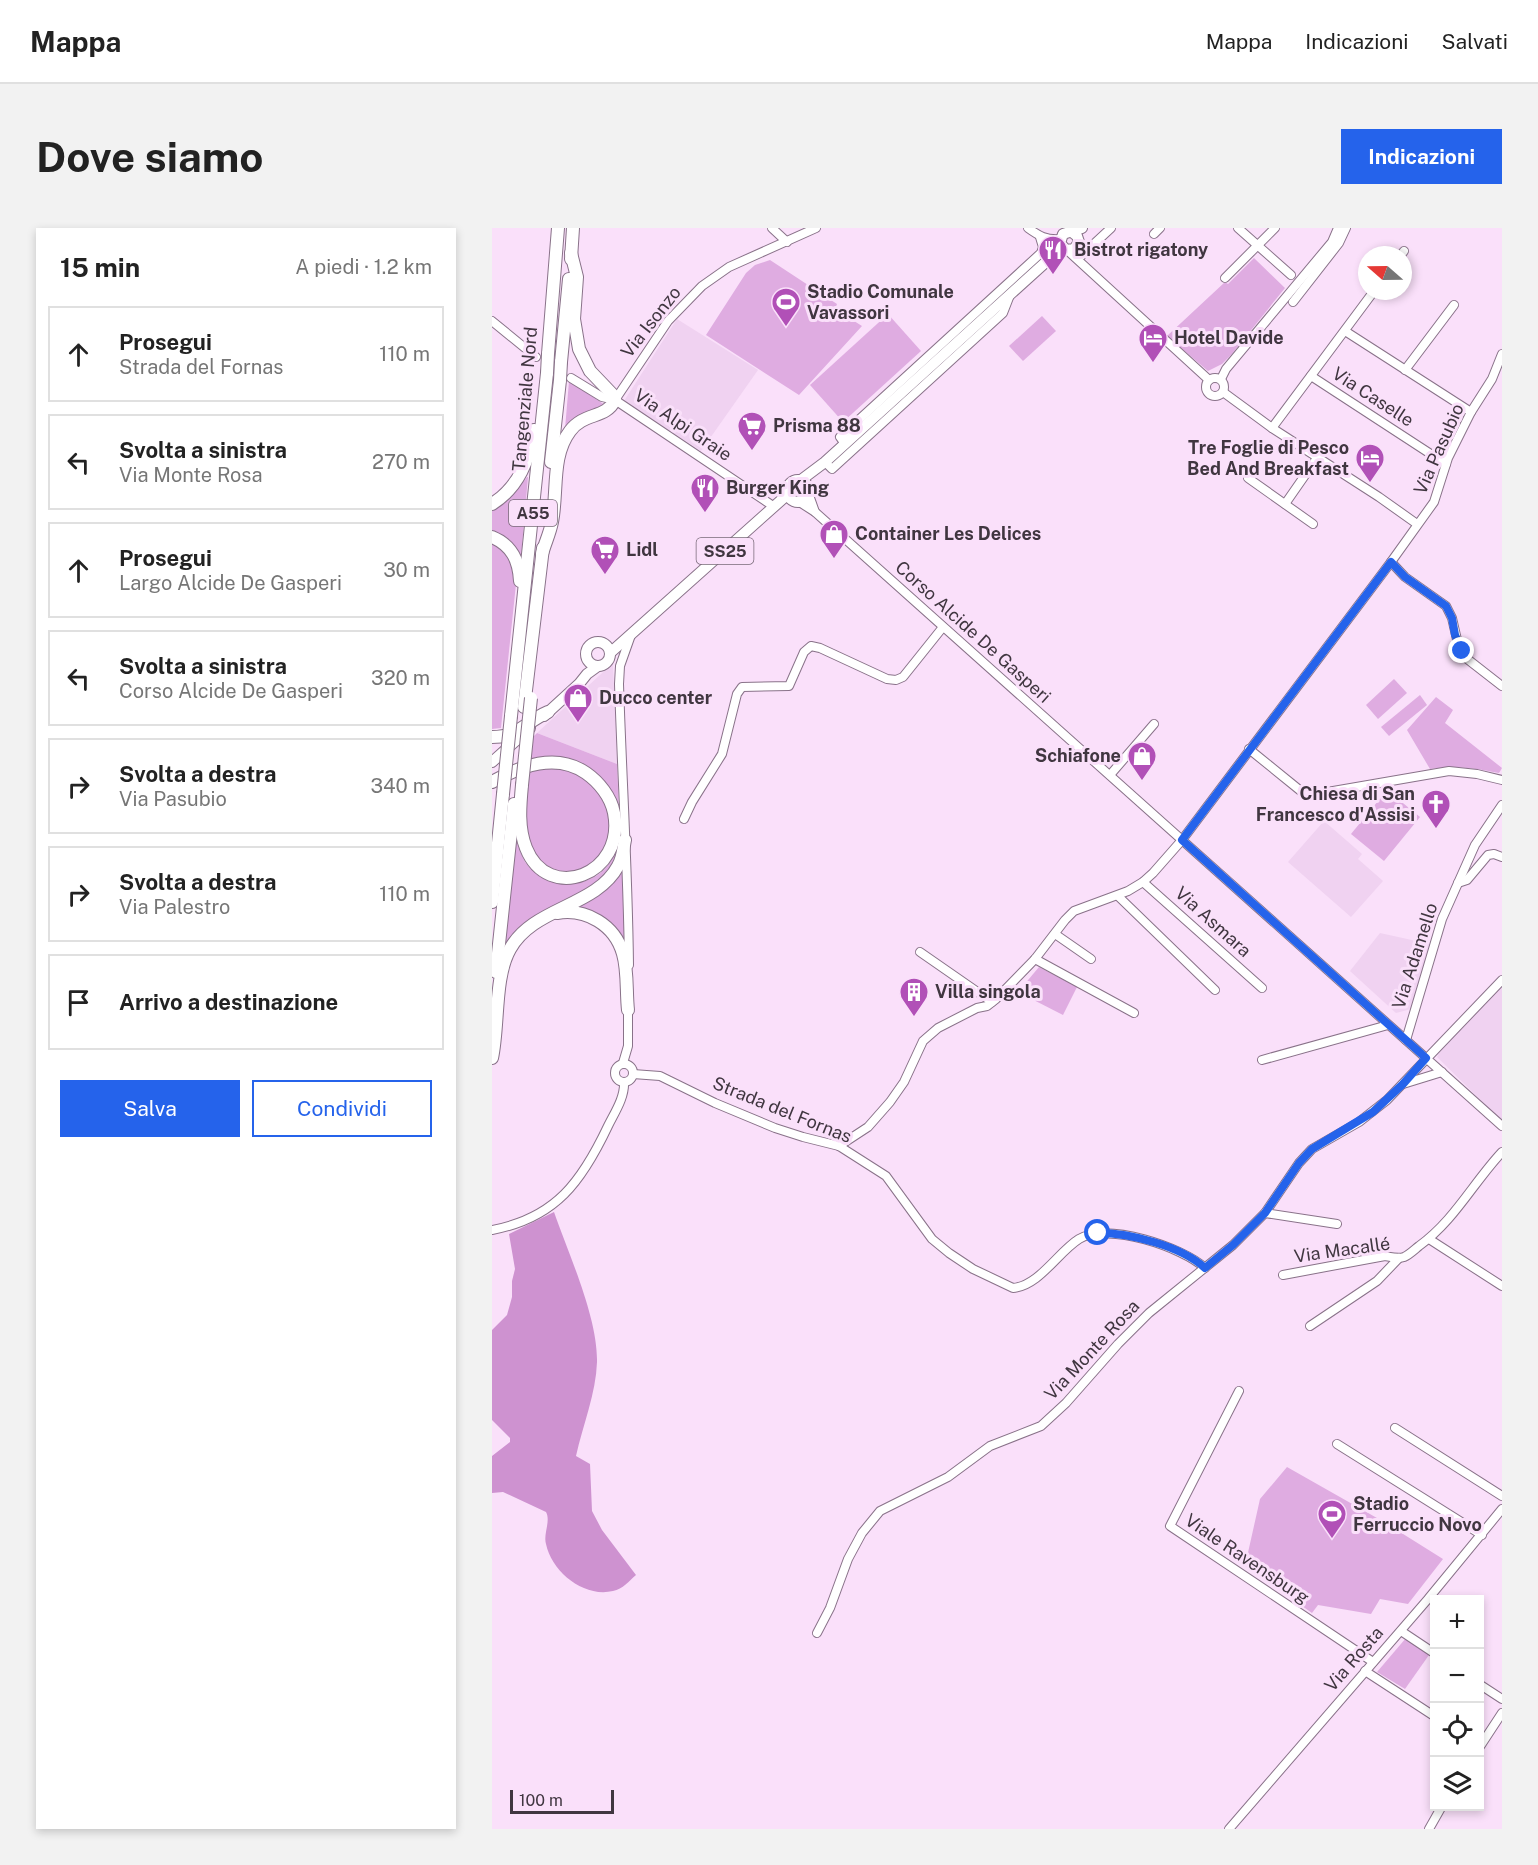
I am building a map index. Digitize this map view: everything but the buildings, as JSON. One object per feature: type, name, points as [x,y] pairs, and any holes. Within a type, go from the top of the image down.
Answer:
[{"type":"highway","name":"Tangenziale Nord","points":[[492,902],[546,376],[542,355],[558,228]]},
{"type":"highway","name":"Tangenziale Nord","points":[[518,786],[542,554],[565,379],[561,362],[573,228]]},
{"type":"highway","points":[[542,554],[552,523],[558,458],[565,439],[577,424],[611,408],[615,400],[590,371],[579,349],[574,319],[578,277],[572,253]]},
{"type":"highway","points":[[492,504],[513,486],[526,464],[537,406],[546,376]]},
{"type":"highway","points":[[492,537],[506,545],[520,569],[515,633],[518,653]]},
{"type":"highway","points":[[492,737],[511,735],[534,718],[548,712]]},
{"type":"highway","points":[[492,782],[526,766],[547,762],[568,764],[588,774],[609,799],[616,820],[613,844],[608,856],[600,865],[580,876],[569,878],[558,876],[539,867],[532,860],[523,838],[518,786]]},
{"type":"highway","points":[[492,1009],[518,786]]},
{"type":"highway","points":[[492,1058],[506,957],[521,933],[606,882],[621,859],[625,840]]},
{"type":"highway","points":[[550,914],[582,913],[600,921],[614,935],[623,954],[628,1010]]},
{"type":"main road","points":[[825,462],[842,441],[936,368],[966,329],[1010,294],[1036,264],[1049,259],[1073,241]]},
{"type":"main road","name":"SS25","points":[[763,516],[800,493],[825,462]]},
{"type":"main road","name":"SS25","points":[[608,648],[631,635],[773,506],[800,493]]},
{"type":"main road","name":"SS25","points":[[587,660],[585,653],[589,644],[596,641],[608,648]]},
{"type":"main road","name":"SS25","points":[[492,762],[579,684],[586,674],[608,660],[608,648]]},
{"type":"main road","points":[[586,674],[587,660],[598,666]]},
{"type":"street","points":[[772,228],[787,242]]},
{"type":"street","name":"Via Isonzo","points":[[615,400],[663,328],[702,286],[729,267],[816,228]]},
{"type":"street","points":[[1028,228],[1040,237],[1073,241],[1111,228]]},
{"type":"street","points":[[1238,228],[1291,276]]},
{"type":"street","points":[[1225,278],[1275,228]]},
{"type":"street","points":[[1221,380],[1229,365],[1332,242],[1338,228]]},
{"type":"street","points":[[1293,302],[1339,243],[1346,228]]},
{"type":"street","points":[[825,462],[832,469],[903,392],[1036,264],[1042,250],[1040,237]]},
{"type":"street","points":[[1073,241],[1085,265],[1209,380]]},
{"type":"street","points":[[1073,241],[1085,265]]},
{"type":"street","points":[[936,368],[1003,313],[1010,294]]},
{"type":"street","points":[[1272,428],[1367,300]]},
{"type":"street","points":[[1406,370],[1454,305]]},
{"type":"street","points":[[492,321],[510,338],[542,355]]},
{"type":"street","points":[[1344,331],[1471,412]]},
{"type":"street","name":"Via Pasubio","points":[[839,1146],[867,1127],[895,1096],[923,1041],[938,1028],[992,1002],[1035,959],[1074,911],[1118,896],[1143,882],[1182,840],[1434,502],[1446,464],[1471,412],[1492,379],[1502,354]]},
{"type":"street","name":"Via Caselle","points":[[1311,376],[1446,464]]},
{"type":"street","points":[[1215,378],[1221,380],[1224,385],[1223,392],[1217,396],[1210,395],[1206,388],[1209,380],[1215,378]]},
{"type":"street","name":"Via Alpi Graie","points":[[565,379],[602,397],[615,400],[773,506]]},
{"type":"street","points":[[1223,392],[1272,428],[1379,496],[1417,524]]},
{"type":"street","points":[[1285,504],[1317,458]]},
{"type":"street","points":[[1248,478],[1313,525]]},
{"type":"street","name":"Corso Alcide De Gasperi","points":[[800,493],[815,512],[1502,1126]]},
{"type":"street","points":[[1391,562],[1405,577],[1446,606],[1452,618],[1458,644],[1466,658],[1502,686]]},
{"type":"street","points":[[684,819],[722,754],[737,694],[742,687],[789,686],[804,652],[811,646],[887,679],[896,680],[903,676],[943,627]]},
{"type":"street","points":[[623,1063],[632,1068],[633,1074],[631,1079],[624,1082],[618,1080],[615,1075],[615,1068],[623,1063],[628,1046],[628,889],[619,673],[631,635]]},
{"type":"street","points":[[1110,775],[1154,724]]},
{"type":"street","points":[[1250,749],[1302,792],[1310,795],[1449,771],[1502,780]]},
{"type":"street","name":"Via Adamello","points":[[1406,1040],[1432,948],[1458,883],[1475,845],[1502,805]]},
{"type":"street","name":"Via Adamello","points":[[1458,883],[1467,880],[1488,855],[1494,854],[1502,857]]},
{"type":"street","name":"Via Asmara","points":[[1143,882],[1262,988]]},
{"type":"street","points":[[1118,896],[1215,990]]},
{"type":"street","points":[[1055,934],[1090,959]]},
{"type":"street","points":[[920,952],[992,1002]]},
{"type":"street","points":[[1035,959],[1134,1013]]},
{"type":"street","name":"Via Monte Rosa","points":[[817,1633],[830,1608],[848,1559],[862,1533],[880,1510],[948,1476],[990,1446],[1041,1426],[1066,1403],[1149,1313],[1233,1245],[1265,1213],[1299,1163],[1312,1149],[1373,1112],[1403,1084],[1502,980]]},
{"type":"street","points":[[1262,1060],[1388,1025]]},
{"type":"street","points":[[1403,1084],[1442,1072]]},
{"type":"street","name":"Strada del Fornas","points":[[633,1074],[646,1073],[660,1076],[715,1103],[775,1128],[839,1146],[886,1176],[932,1239],[973,1269],[1005,1285],[1018,1288],[1041,1274],[1078,1239],[1098,1233],[1133,1236],[1158,1244],[1205,1268]]},
{"type":"street","points":[[492,1230],[510,1226],[533,1216],[569,1191],[586,1168],[602,1139],[624,1093],[624,1082]]},
{"type":"street","name":"Via Macallé","points":[[1283,1275],[1385,1256],[1405,1257],[1429,1239],[1456,1211],[1481,1176],[1502,1152]]},
{"type":"street","points":[[1265,1213],[1336,1224]]},
{"type":"street","points":[[1429,1239],[1502,1286]]},
{"type":"street","points":[[1310,1326],[1377,1281],[1399,1258]]},
{"type":"street","name":"Viale Ravensburg","points":[[1239,1391],[1170,1526],[1373,1662]]},
{"type":"street","points":[[1395,1428],[1502,1496]]},
{"type":"street","points":[[1337,1444],[1482,1535]]},
{"type":"street","name":"Via Rosta","points":[[1229,1829],[1401,1631],[1502,1509]]},
{"type":"street","points":[[1401,1631],[1430,1650]]},
{"type":"street","points":[[1365,1671],[1430,1713]]},
{"type":"street","points":[[1484,1687],[1502,1699]]},
{"type":"street","points":[[1484,1740],[1502,1713]]},
{"type":"street","points":[[1429,1829],[1439,1811]]},
{"type":"shaded area","points":[[1254,258],[1285,288],[1231,355],[1222,364],[1208,371],[1167,336],[1225,282],[1228,284]]},
{"type":"shaded area","name":"Stadio Comunale Vavassori","points":[[770,260],[837,304],[835,309],[862,326],[799,395],[706,335],[746,273],[755,265]]},
{"type":"shaded area","points":[[888,314],[921,351],[843,422],[810,385]]},
{"type":"shaded area","points":[[1042,316],[1056,331],[1023,361],[1009,346]]},
{"type":"shaded area","points":[[677,319],[758,370],[701,451],[624,401]]},
{"type":"shaded area","points":[[569,381],[608,407],[565,429]]},
{"type":"shaded area","points":[[527,477],[521,557],[492,532],[492,511],[511,496]]},
{"type":"shaded area","points":[[492,544],[509,561],[516,584],[501,728],[492,729]]},
{"type":"shaded area","points":[[613,663],[617,764],[537,733]]},
{"type":"shaded area","points":[[1394,679],[1407,693],[1378,719],[1366,705]]},
{"type":"shaded area","points":[[1420,695],[1427,705],[1389,736],[1381,727]]},
{"type":"shaded area","points":[[1436,697],[1453,710],[1445,723],[1502,768],[1499,773],[1448,767],[1430,769],[1407,730]]},
{"type":"shaded area","points":[[537,733],[617,764],[619,809],[600,782],[577,762],[551,756],[530,759],[533,737]]},
{"type":"shaded area","points":[[556,767],[570,771],[593,786],[602,795],[610,818],[610,832],[599,859],[569,872],[553,869],[538,859],[528,843],[525,826],[529,770]]},
{"type":"shaded area","points":[[1387,790],[1420,817],[1384,861],[1351,834]]},
{"type":"shaded area","points":[[1324,821],[1362,854],[1358,859],[1383,881],[1351,917],[1288,862]]},
{"type":"shaded area","points":[[516,840],[525,862],[532,869],[548,880],[568,884],[587,880],[604,870],[620,843],[617,857],[601,880],[505,947]]},
{"type":"shaded area","points":[[624,865],[624,945],[571,908]]},
{"type":"shaded area","points":[[1380,933],[1430,944],[1411,1009],[1396,1013],[1350,971]]},
{"type":"shaded area","points":[[1039,967],[1077,987],[1063,1015],[1018,992]]},
{"type":"shaded area","points":[[1502,985],[1502,1121],[1437,1057]]},
{"type":"shaded area","points":[[554,1212],[582,1287],[596,1345],[597,1362],[594,1385],[576,1456],[590,1464],[592,1511],[602,1530],[636,1575],[623,1587],[613,1591],[591,1591],[571,1581],[562,1573],[549,1554],[546,1544],[548,1519],[546,1512],[503,1492],[492,1493],[492,1456],[510,1442],[510,1438],[492,1420],[492,1330],[507,1315],[512,1297],[515,1269],[509,1234]]},
{"type":"shaded area","name":"Stadio Ferruccio Novo","points":[[1287,1467],[1384,1522],[1443,1559],[1408,1604],[1380,1599],[1371,1614],[1318,1605],[1312,1613],[1245,1566],[1260,1499]]},
{"type":"shaded area","points":[[1406,1638],[1429,1655],[1405,1689],[1377,1672]]},
{"type":"place","name":"Bistrot rigatony","points":[[1053,276]]},
{"type":"place","name":"Stadio Comunale Vavassori","points":[[786,328]]},
{"type":"place","name":"Hotel Davide","points":[[1153,364]]},
{"type":"place","name":"Prisma 88","points":[[752,452]]},
{"type":"place","name":"Tre Foglie di Pesco Bed And Breakfast","points":[[1370,484]]},
{"type":"place","name":"Burger King","points":[[705,514]]},
{"type":"place","name":"Container Les Delices","points":[[834,560]]},
{"type":"place","name":"Lidl","points":[[605,576]]},
{"type":"place","name":"Ducco center","points":[[578,724]]},
{"type":"place","name":"Schiafone","points":[[1142,782]]},
{"type":"place","name":"Chiesa di San Francesco d'Assisi","points":[[1436,830]]},
{"type":"place","name":"Villa singola","points":[[914,1018]]},
{"type":"place","name":"Stadio Ferruccio Novo","points":[[1332,1540]]},
{"type":"route","points":[[1098,1233],[1133,1236],[1158,1244],[1205,1268],[1233,1245],[1265,1213],[1299,1163],[1312,1149],[1373,1112],[1426,1058],[1182,840],[1391,562],[1405,577],[1446,606],[1462,651]]}]
